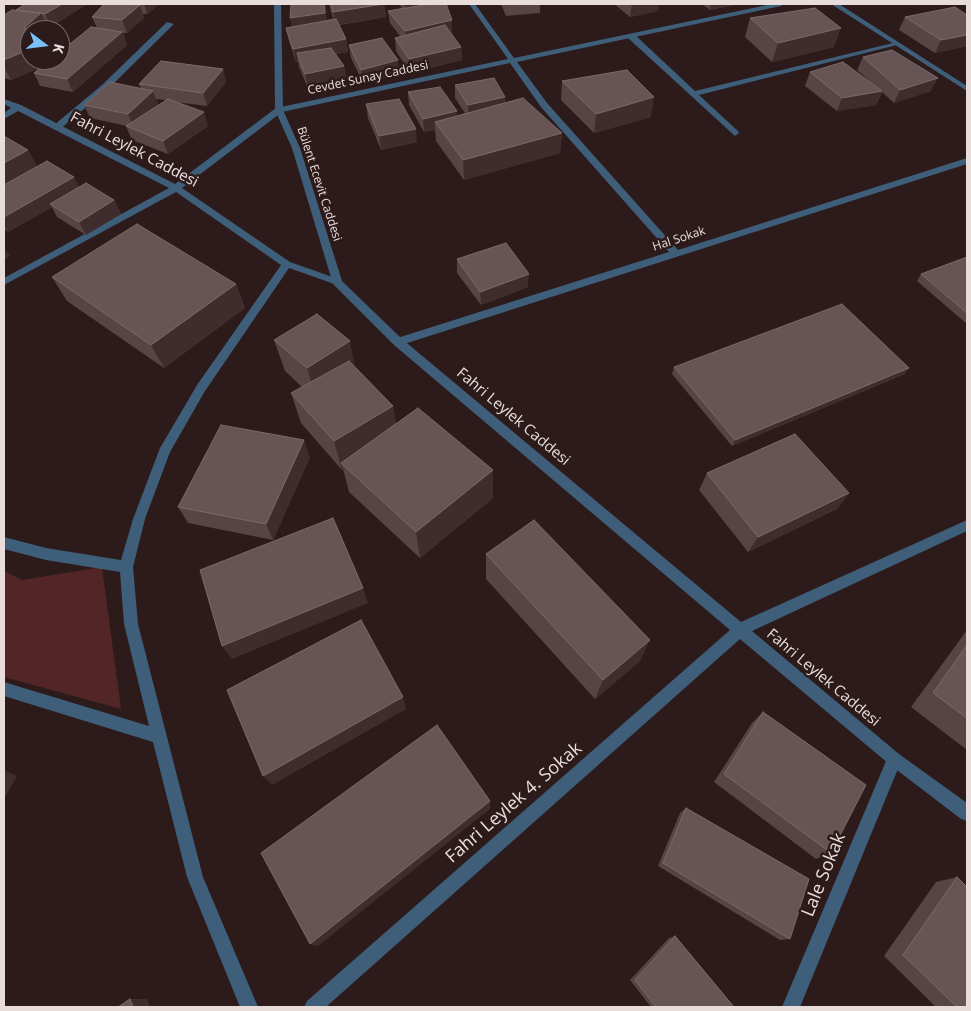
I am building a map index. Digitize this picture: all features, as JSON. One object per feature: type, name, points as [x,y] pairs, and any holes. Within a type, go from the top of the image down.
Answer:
[{"type":"street","name":"Bülent Ecevit Caddesi","points":[[276,4],[279,110],[296,148],[337,282]]},
{"type":"street","points":[[472,4],[544,105],[675,253]]},
{"type":"street","name":"Cevdet Sunay Caddesi","points":[[4,282],[176,188],[279,110],[781,4]]},
{"type":"street","points":[[835,4],[967,89]]},
{"type":"street","points":[[57,127],[105,87],[170,24]]},
{"type":"street","points":[[631,36],[736,133]]},
{"type":"street","points":[[694,94],[897,44]]},
{"type":"street","name":"Fahri Leylek Caddesi","points":[[4,100],[176,188],[287,264],[337,282],[398,342],[894,759],[967,813]]},
{"type":"street","points":[[4,117],[18,107]]},
{"type":"street","name":"Hal Sokak","points":[[398,342],[967,161]]},
{"type":"street","points":[[249,1007],[195,877],[131,624],[126,567],[139,519],[164,451],[201,388],[287,264]]},
{"type":"street","name":"Fahri Leylek 4. Sokak","points":[[313,1007],[740,629],[967,525]]},
{"type":"street","points":[[4,543],[46,554],[126,567]]},
{"type":"street","points":[[4,689],[158,736]]},
{"type":"street","name":"Lale Sokak","points":[[791,1007],[894,759]]},
{"type":"shaded area","points":[[102,567],[121,709],[4,677],[4,571],[22,580]]},
{"type":"building","points":[[25,4],[62,4],[45,14],[16,10]]},
{"type":"building","points":[[104,4],[140,5],[122,20],[92,17]]},
{"type":"building","points":[[291,4],[324,4],[325,13],[290,18]]},
{"type":"building","points":[[331,4],[384,4],[333,12]]},
{"type":"building","points":[[430,4],[446,4],[452,20],[405,31],[388,11]]},
{"type":"building","points":[[955,7],[967,15],[967,35],[941,40],[905,17]]},
{"type":"building","points":[[815,8],[841,28],[778,43],[750,18]]},
{"type":"building","points":[[12,10],[41,13],[33,20],[20,20],[20,53],[4,60],[4,15]]},
{"type":"building","points":[[336,19],[346,39],[293,49],[286,28]]},
{"type":"building","points":[[445,25],[461,47],[409,59],[395,38]]},
{"type":"building","points":[[91,27],[122,32],[67,79],[34,73],[38,70],[70,70],[70,44]]},
{"type":"building","points":[[382,38],[398,60],[361,70],[349,45]]},
{"type":"building","points":[[331,48],[344,66],[305,74],[297,53]]},
{"type":"building","points":[[892,50],[938,78],[900,90],[863,57]]},
{"type":"building","points":[[161,61],[223,69],[203,93],[139,84]]},
{"type":"building","points":[[843,62],[882,91],[842,98],[810,72]]},
{"type":"building","points":[[627,70],[654,97],[596,114],[562,81]]},
{"type":"building","points":[[494,78],[505,97],[468,105],[455,85]]},
{"type":"building","points":[[110,82],[153,91],[128,114],[84,105]]},
{"type":"building","points":[[440,87],[457,111],[423,119],[408,92]]},
{"type":"building","points":[[523,98],[562,133],[463,160],[435,122]]},
{"type":"building","points":[[168,99],[204,112],[163,141],[126,126]]},
{"type":"building","points":[[399,99],[416,129],[379,136],[366,104]]},
{"type":"building","points":[[4,136],[28,150],[4,163]]},
{"type":"building","points":[[47,161],[74,177],[4,217],[4,185]]},
{"type":"building","points":[[86,183],[114,200],[79,222],[50,204]]},
{"type":"building","points":[[137,224],[236,284],[151,345],[52,277]]},
{"type":"building","points":[[506,243],[529,274],[480,292],[457,259]]},
{"type":"building","points":[[967,257],[967,313],[921,274]]},
{"type":"building","points":[[842,304],[909,368],[735,440],[674,367]]},
{"type":"building","points":[[317,314],[350,341],[307,368],[274,340]]},
{"type":"building","points":[[349,361],[393,406],[334,441],[291,393]]},
{"type":"building","points":[[418,408],[493,470],[416,532],[341,463]]},
{"type":"building","points":[[221,425],[304,440],[266,524],[178,507]]},
{"type":"building","points":[[795,434],[849,493],[758,537],[707,473]]},
{"type":"building","points":[[333,518],[363,588],[222,646],[200,570]]},
{"type":"building","points":[[534,520],[650,640],[603,680],[486,554]]},
{"type":"building","points":[[361,620],[403,697],[263,776],[227,690]]},
{"type":"building","points":[[967,645],[967,718],[933,693]]},
{"type":"building","points":[[763,712],[866,785],[831,853],[724,774]]},
{"type":"building","points":[[437,725],[490,801],[310,944],[261,853]]},
{"type":"building","points":[[686,808],[809,879],[790,939],[663,863]]},
{"type":"building","points":[[957,877],[967,887],[967,1007],[957,1007],[903,955]]},
{"type":"building","points":[[675,936],[734,1007],[656,1007],[635,980]]},
{"type":"building","points":[[130,999],[133,1007],[118,1007]]}]
